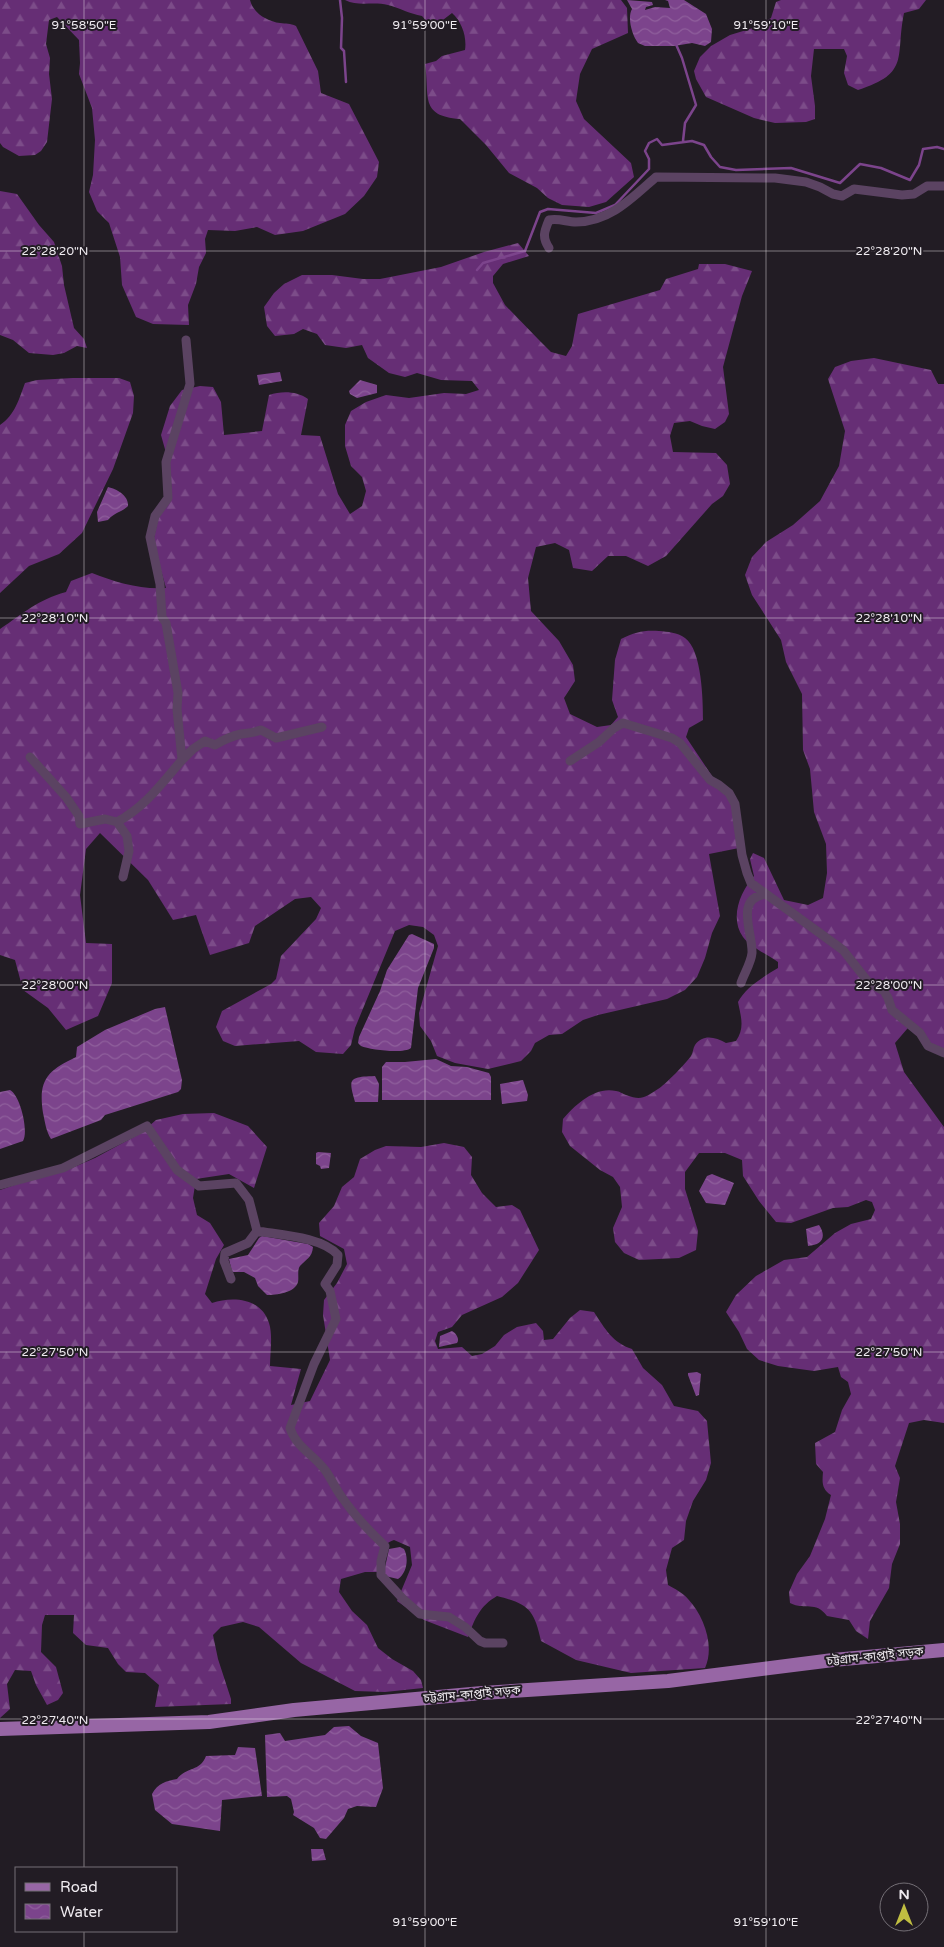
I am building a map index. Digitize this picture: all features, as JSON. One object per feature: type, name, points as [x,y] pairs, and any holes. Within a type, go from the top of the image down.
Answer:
[{"type":"main road","name":"চট্টগ্রাম-কাপ্তাই সড়ক","points":[[0,1729],[209,1722],[294,1710],[501,1691],[668,1681],[833,1660],[944,1650]]},
{"type":"street","points":[[549,248],[544,242],[543,233],[549,220],[576,222],[597,219],[624,206],[656,177],[775,178],[806,182],[842,196],[854,189],[902,195],[914,194],[927,186],[944,186]]},
{"type":"street","points":[[182,760],[176,709],[178,693],[166,624],[162,617],[160,584],[150,537],[155,516],[168,498],[166,462],[190,384],[186,340]]},
{"type":"street","points":[[570,761],[623,723],[672,738],[680,743],[702,773],[720,785],[735,804],[742,855],[751,883],[843,950],[865,979],[884,991],[892,1010],[920,1033],[928,1046],[944,1053]]},
{"type":"street","points":[[30,756],[66,797],[79,816],[80,824],[104,819],[117,822],[134,813],[152,796],[193,749],[205,742],[215,745],[225,739],[242,734],[252,734],[260,730],[276,738],[322,726]]},
{"type":"street","points":[[117,822],[127,836],[129,851],[123,877]]},
{"type":"street","points":[[741,983],[752,955],[750,929],[746,913],[749,903],[760,895],[766,894]]},
{"type":"street","points":[[0,1185],[70,1165],[147,1126],[177,1170],[199,1186],[236,1183],[249,1200],[257,1232]]},
{"type":"street","points":[[231,1280],[224,1262],[225,1253],[248,1243],[257,1232]]},
{"type":"street","points":[[257,1232],[307,1240],[331,1248],[338,1255],[338,1266],[325,1284],[330,1291],[336,1319],[314,1364],[290,1428],[292,1434],[298,1443],[325,1469],[341,1497],[368,1530],[385,1546],[381,1562],[381,1575],[404,1600],[420,1614],[449,1617],[458,1621],[480,1641],[485,1643],[503,1643]]},
{"type":"green space","points":[[0,0],[250,0],[254,9],[266,18],[275,22],[296,26],[318,71],[321,93],[349,104],[379,162],[377,177],[364,196],[345,214],[303,231],[275,235],[257,227],[235,231],[208,230],[205,239],[206,253],[199,267],[196,284],[188,305],[189,325],[153,324],[136,317],[122,285],[120,257],[109,223],[97,211],[89,192],[93,175],[95,140],[92,108],[79,74],[79,40],[57,17],[49,20],[46,44],[50,58],[49,74],[52,99],[47,142],[41,151],[35,155],[19,156],[3,147],[0,143]]},
{"type":"green space","points":[[345,0],[621,0],[627,8],[628,33],[592,49],[580,74],[576,101],[584,119],[631,163],[634,177],[606,202],[589,207],[562,205],[548,198],[537,188],[509,173],[486,145],[460,119],[438,114],[432,109],[427,95],[425,64],[436,61],[442,56],[465,50],[463,30],[459,21],[452,13],[439,23],[430,25],[422,16],[392,6],[356,3]]},
{"type":"green space","points":[[781,0],[926,0],[919,9],[904,13],[897,62],[893,70],[886,77],[875,84],[858,90],[848,85],[844,73],[847,56],[844,49],[814,49],[811,76],[815,119],[806,122],[775,123],[754,118],[706,97],[696,79],[694,71],[700,57],[711,46],[730,35],[753,28],[771,18],[776,2]]},
{"type":"green space","points":[[0,191],[17,194],[39,225],[54,242],[62,266],[64,285],[74,328],[84,339],[87,348],[77,346],[64,353],[53,355],[29,353],[13,340],[0,335]]},
{"type":"green space","points":[[518,243],[529,256],[503,264],[493,276],[493,283],[505,305],[551,352],[566,356],[572,346],[578,314],[660,290],[666,279],[698,269],[699,264],[725,264],[752,271],[742,296],[723,367],[729,414],[725,422],[715,429],[690,421],[674,423],[670,436],[673,452],[716,453],[727,465],[730,484],[723,496],[712,504],[666,556],[648,566],[626,556],[608,556],[592,571],[573,568],[569,550],[555,543],[536,547],[528,578],[531,611],[559,641],[573,665],[575,681],[564,698],[570,714],[597,727],[611,725],[618,717],[612,700],[615,660],[621,639],[644,631],[672,633],[685,638],[691,644],[695,653],[703,700],[703,720],[689,728],[686,737],[734,805],[739,848],[709,854],[720,916],[697,977],[685,990],[667,999],[583,1020],[562,1034],[549,1035],[535,1043],[531,1051],[521,1061],[488,1069],[455,1063],[437,1056],[431,1041],[420,1026],[419,1013],[438,946],[434,935],[423,927],[409,925],[395,931],[355,1028],[351,1045],[343,1054],[316,1052],[299,1041],[235,1046],[223,1041],[216,1027],[222,1011],[271,984],[276,979],[281,956],[316,919],[321,908],[311,897],[295,899],[255,926],[249,943],[210,955],[196,915],[173,920],[148,880],[100,833],[86,849],[80,895],[86,943],[112,944],[112,983],[98,1016],[66,1030],[48,1008],[23,990],[15,960],[0,955],[0,629],[39,603],[66,592],[71,581],[92,573],[128,585],[166,588],[153,542],[159,515],[172,498],[170,467],[161,435],[170,406],[182,390],[200,386],[213,387],[221,402],[224,435],[262,431],[269,395],[289,392],[299,394],[308,399],[301,435],[320,436],[338,494],[350,514],[362,506],[366,491],[362,477],[351,466],[345,446],[345,425],[351,411],[366,402],[386,395],[409,398],[444,393],[466,394],[479,390],[472,381],[441,380],[417,373],[405,377],[389,373],[368,358],[362,345],[346,348],[325,345],[317,334],[303,329],[294,334],[275,336],[267,326],[264,307],[274,293],[284,284],[302,275],[332,275],[380,279],[441,267],[484,252]]},
{"type":"green space","points":[[874,358],[931,370],[938,384],[944,384],[944,1051],[931,1043],[913,1022],[895,1043],[904,1072],[944,1127],[944,1423],[924,1420],[909,1423],[895,1466],[900,1478],[896,1502],[900,1524],[900,1544],[892,1564],[889,1588],[870,1621],[868,1639],[856,1631],[849,1620],[827,1616],[818,1608],[790,1603],[789,1592],[797,1574],[810,1556],[825,1519],[831,1495],[824,1488],[823,1472],[816,1464],[815,1443],[835,1432],[842,1410],[851,1394],[848,1382],[841,1377],[838,1367],[814,1371],[778,1366],[759,1360],[747,1349],[726,1312],[736,1295],[756,1276],[784,1260],[807,1257],[835,1233],[851,1224],[871,1219],[875,1210],[872,1202],[866,1200],[848,1207],[833,1208],[791,1223],[776,1222],[759,1201],[743,1176],[742,1160],[725,1153],[699,1153],[685,1172],[685,1189],[698,1231],[696,1250],[679,1258],[639,1260],[624,1253],[615,1242],[613,1228],[622,1207],[620,1187],[613,1177],[600,1170],[570,1146],[562,1132],[563,1119],[573,1108],[593,1094],[608,1090],[617,1091],[636,1098],[643,1097],[661,1087],[670,1079],[689,1059],[695,1045],[702,1039],[713,1038],[726,1043],[736,1041],[741,1032],[738,1002],[750,987],[778,968],[778,962],[746,941],[737,921],[738,905],[741,897],[754,876],[750,859],[753,853],[764,858],[784,900],[808,905],[823,898],[827,873],[826,844],[814,812],[810,769],[803,750],[802,694],[786,662],[781,640],[752,595],[745,575],[752,557],[766,542],[793,525],[820,501],[839,466],[845,431],[828,379],[835,367],[851,361]]},
{"type":"green space","points":[[119,378],[130,382],[134,396],[133,413],[113,469],[82,533],[59,554],[29,566],[0,593],[0,425],[13,412],[25,383],[37,380]]},
{"type":"green space","points":[[214,1113],[248,1126],[267,1147],[254,1188],[229,1174],[196,1179],[193,1198],[197,1215],[210,1223],[224,1245],[216,1259],[205,1294],[212,1303],[237,1300],[245,1301],[260,1308],[269,1323],[271,1333],[270,1366],[301,1369],[291,1405],[310,1401],[330,1360],[323,1315],[324,1300],[337,1283],[347,1264],[344,1249],[320,1236],[319,1223],[334,1206],[342,1187],[354,1177],[360,1159],[386,1146],[421,1147],[444,1143],[464,1147],[472,1157],[471,1175],[482,1193],[496,1207],[512,1205],[520,1210],[539,1250],[518,1283],[502,1297],[462,1315],[452,1327],[438,1332],[435,1341],[438,1349],[462,1347],[472,1356],[482,1354],[495,1346],[504,1335],[517,1327],[536,1323],[543,1331],[544,1340],[553,1339],[570,1318],[580,1310],[594,1312],[606,1330],[615,1339],[632,1349],[643,1368],[662,1385],[674,1406],[698,1411],[707,1421],[711,1463],[706,1480],[693,1501],[686,1521],[684,1540],[672,1548],[666,1570],[668,1585],[686,1597],[694,1606],[703,1623],[709,1650],[705,1668],[631,1673],[576,1660],[541,1641],[536,1622],[523,1605],[497,1596],[486,1604],[479,1613],[468,1637],[424,1620],[397,1601],[412,1565],[410,1547],[394,1540],[385,1545],[379,1557],[377,1572],[365,1572],[341,1579],[339,1592],[352,1611],[367,1625],[378,1648],[392,1659],[413,1671],[421,1680],[423,1688],[385,1692],[355,1691],[301,1663],[259,1627],[243,1622],[221,1627],[213,1635],[231,1704],[155,1707],[159,1685],[145,1673],[126,1672],[118,1664],[108,1648],[86,1645],[73,1633],[74,1615],[45,1615],[42,1625],[41,1652],[56,1667],[63,1693],[58,1700],[47,1705],[31,1671],[15,1670],[7,1684],[10,1709],[0,1718],[0,1190],[67,1170],[95,1158],[141,1133],[156,1120],[183,1114]]},
{"type":"water","points":[[627,0],[652,2],[653,5],[646,7],[645,10],[655,7],[670,8],[668,1],[665,0],[684,0],[706,14],[712,29],[711,42],[705,46],[692,43],[674,46],[645,46],[638,43],[631,26],[630,17],[632,9]]},
{"type":"water","points":[[280,372],[282,381],[259,385],[257,375]]},
{"type":"water","points":[[360,380],[377,385],[377,393],[357,398],[350,394],[349,391]]},
{"type":"water","points":[[108,487],[122,494],[127,499],[128,506],[108,520],[98,522],[97,512]]},
{"type":"water","points":[[412,934],[434,944],[434,948],[418,988],[411,1048],[402,1051],[387,1051],[361,1046],[358,1043],[359,1037],[380,991],[387,970],[409,935]]},
{"type":"water","points":[[165,1007],[182,1080],[181,1089],[178,1092],[105,1115],[101,1120],[51,1139],[43,1113],[42,1092],[51,1072],[76,1057],[77,1047],[105,1030],[155,1009]]},
{"type":"water","points":[[436,1059],[451,1066],[467,1067],[489,1073],[491,1077],[491,1100],[382,1100],[382,1067],[386,1062]]},
{"type":"water","points":[[375,1076],[379,1084],[378,1102],[355,1102],[351,1083],[353,1080],[360,1077]]},
{"type":"water","points":[[523,1080],[528,1095],[527,1101],[502,1104],[500,1084]]},
{"type":"water","points":[[10,1090],[14,1093],[20,1106],[25,1136],[23,1141],[0,1149],[0,1092]]},
{"type":"water","points":[[316,1153],[331,1153],[329,1168],[321,1169],[316,1164]]},
{"type":"water","points":[[712,1174],[734,1183],[725,1205],[706,1203],[699,1191],[707,1176]]},
{"type":"water","points":[[819,1225],[823,1233],[822,1240],[817,1244],[808,1246],[806,1229]]},
{"type":"water","points":[[262,1236],[308,1244],[313,1247],[310,1256],[299,1268],[298,1282],[293,1289],[280,1294],[267,1295],[258,1286],[255,1278],[244,1272],[232,1272],[229,1259],[248,1255]]},
{"type":"water","points":[[452,1331],[457,1336],[457,1343],[439,1347],[440,1336]]},
{"type":"water","points":[[697,1372],[701,1374],[699,1395],[696,1396],[688,1373]]},
{"type":"water","points":[[400,1547],[404,1549],[406,1557],[403,1573],[398,1579],[385,1576],[384,1572],[389,1549]]},
{"type":"water","points":[[349,1726],[361,1736],[378,1743],[383,1788],[376,1807],[357,1806],[348,1809],[344,1818],[326,1839],[320,1838],[314,1828],[293,1815],[291,1799],[287,1796],[267,1797],[265,1735],[280,1733],[285,1741],[325,1735],[334,1727]]},
{"type":"water","points":[[238,1747],[255,1748],[262,1796],[222,1800],[220,1831],[172,1824],[155,1810],[152,1794],[160,1785],[177,1779],[185,1772],[197,1767],[206,1756],[235,1755]]},
{"type":"water","points":[[311,1849],[323,1849],[326,1860],[312,1861]]},
{"type":"waterway","points":[[340,0],[342,18],[341,48],[344,51],[346,82]]},
{"type":"waterway","points":[[675,42],[682,58],[696,105],[685,123],[683,141]]},
{"type":"waterway","points":[[477,270],[483,263],[525,251],[540,212],[548,209],[596,213],[615,205],[649,169],[649,159],[645,151],[649,143],[657,139],[662,145],[692,141],[704,145],[720,167],[736,170],[791,168],[840,183],[860,164],[881,168],[910,180],[919,165],[923,149],[937,147],[944,149]]}]
